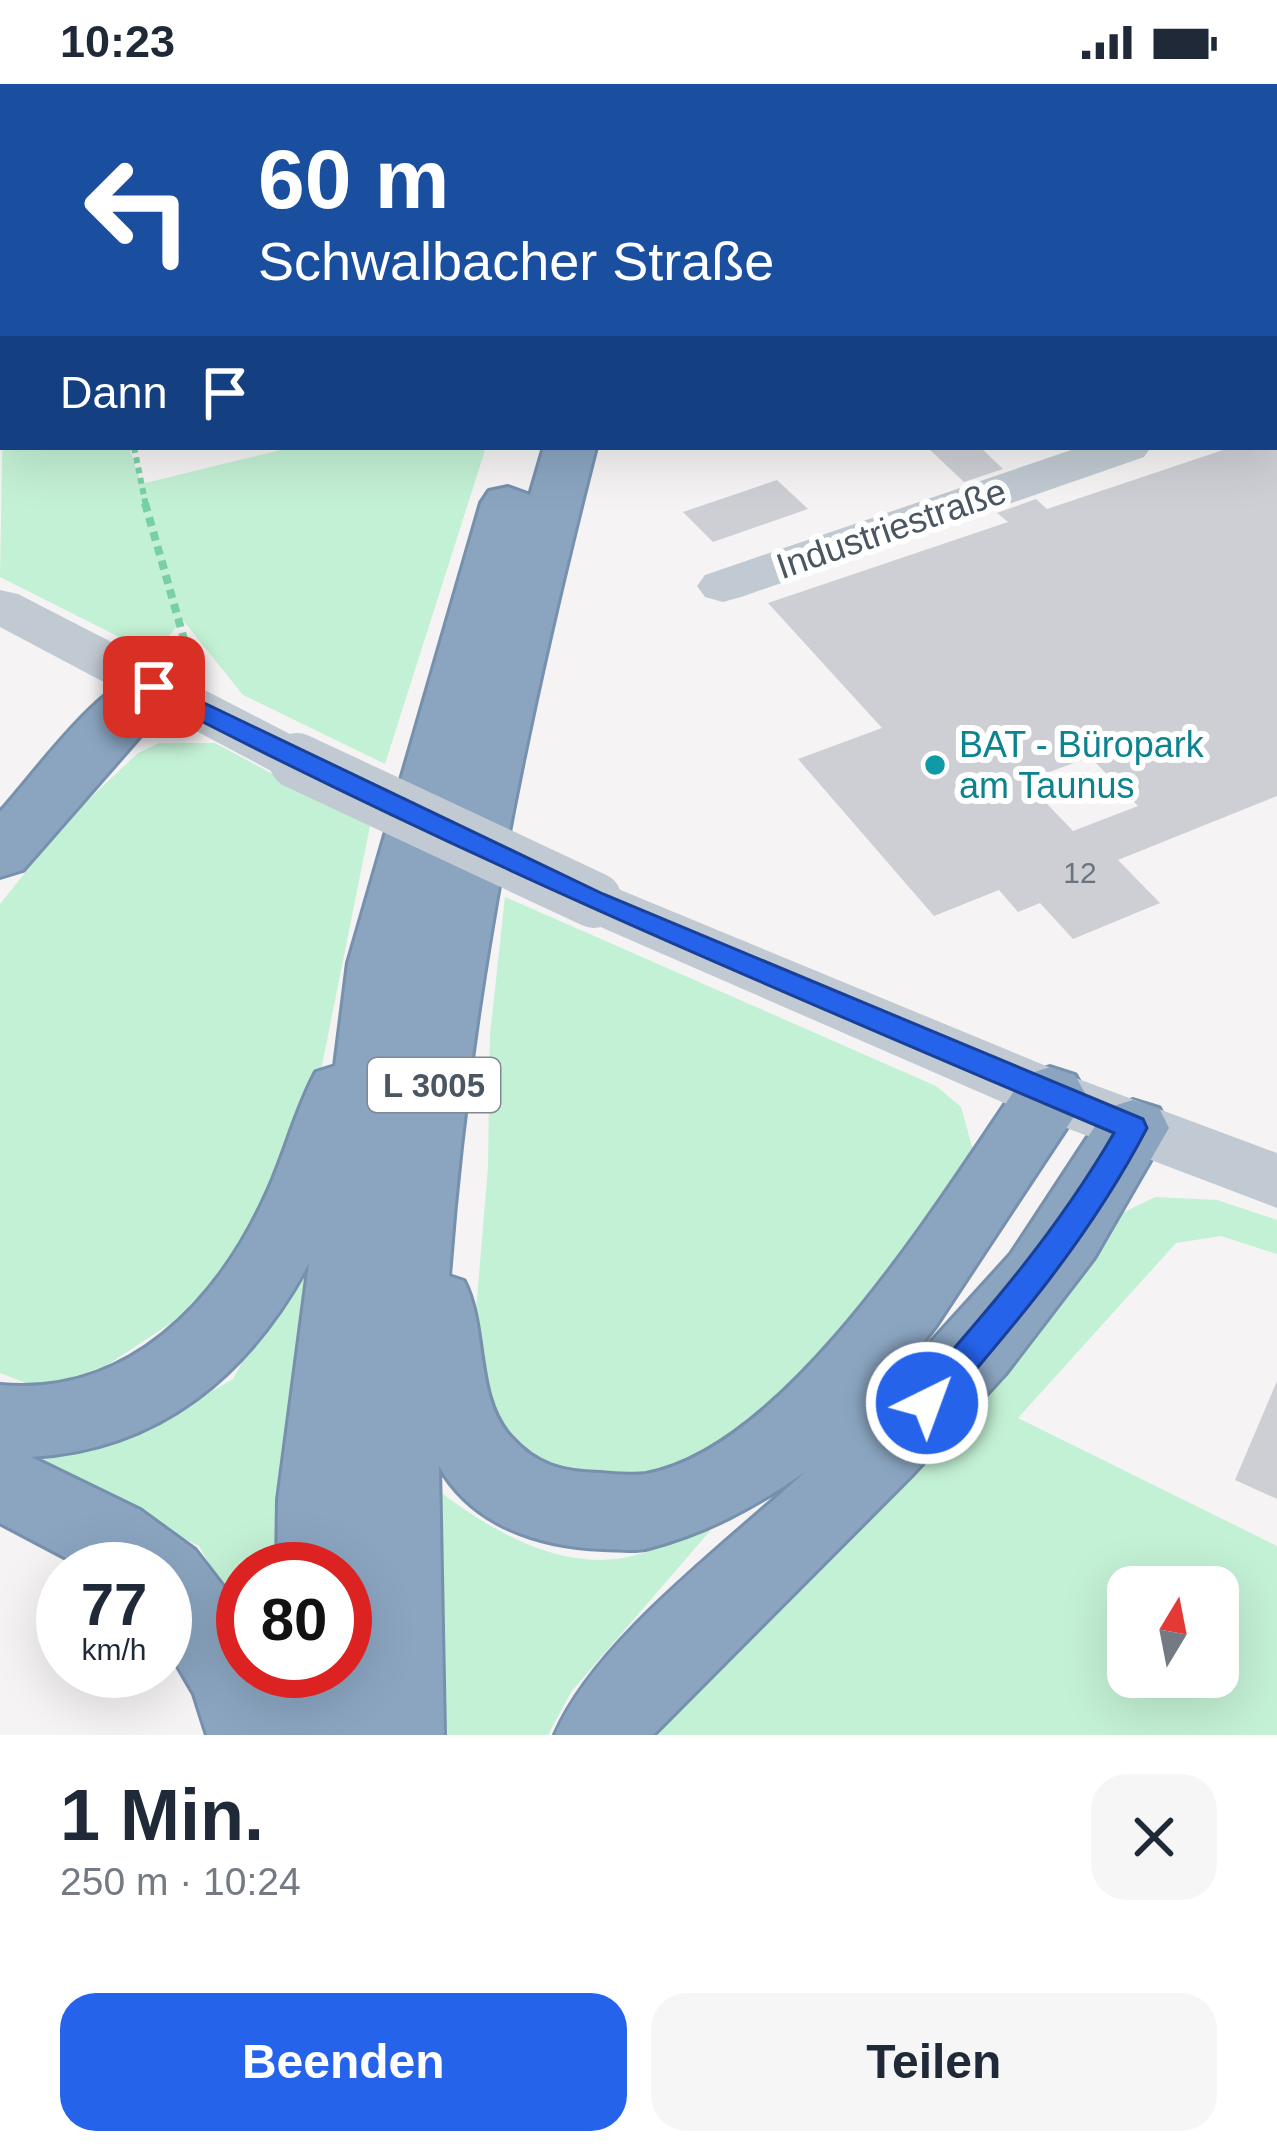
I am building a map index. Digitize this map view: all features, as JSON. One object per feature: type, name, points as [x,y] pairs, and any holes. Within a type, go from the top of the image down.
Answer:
[{"type":"highway","name":"L 3005","points":[[320,1542],[319,1500],[382,962],[523,450]]},
{"type":"highway","name":"L 3005","points":[[399,1735],[394,1556],[402,1380],[422,1177],[452,960],[499,716],[569,450]]},
{"type":"highway","points":[[0,854],[104,734],[154,687]]},
{"type":"highway","points":[[0,1420],[22,1423],[79,1416],[138,1396],[190,1362],[232,1323],[269,1268],[328,1135],[382,962]]},
{"type":"highway","points":[[422,1177],[449,1406],[470,1451],[500,1481],[541,1504],[593,1516],[646,1515],[696,1501],[740,1475],[800,1429],[860,1365],[913,1296],[1050,1095]]},
{"type":"highway","points":[[600,1735],[633,1689],[927,1403],[1021,1298],[1082,1216],[1132,1128]]},
{"type":"highway","points":[[0,1482],[116,1542]]},
{"type":"highway","points":[[192,1608],[243,1700],[252,1735]]},
{"type":"highway","points":[[321,1698],[322,1735]]},
{"type":"street","name":"Industriestraße","points":[[723,586],[1118,450]]},
{"type":"street","points":[[0,606],[297,761],[594,901],[1050,1095],[1277,1181]]},
{"type":"path","points":[[134,450],[186,646],[154,687]]},
{"type":"green space","points":[[2,450],[130,450],[141,484],[281,450],[485,450],[385,764],[243,695],[182,619],[163,644],[137,646],[0,577]]},
{"type":"green space","points":[[159,743],[215,743],[370,826],[309,1130],[245,1250],[177,1319],[106,1366],[39,1388],[0,1373],[0,904],[69,818],[138,753]]},
{"type":"green space","points":[[505,897],[936,1086],[961,1107],[973,1150],[939,1212],[752,1435],[655,1490],[550,1481],[467,1417],[488,1168],[490,1035]]},
{"type":"green space","points":[[335,1164],[296,1542],[216,1542],[216,1575],[199,1546],[0,1446],[67,1454],[160,1421],[233,1379],[291,1273]]},
{"type":"green space","points":[[1155,1197],[1217,1200],[1277,1220],[1277,1254],[1221,1236],[1176,1243],[1018,1418],[1277,1546],[1277,1735],[644,1735],[1114,1217]]},
{"type":"green space","points":[[435,1488],[503,1533],[555,1554],[582,1559],[636,1555],[716,1524],[571,1692],[548,1735],[425,1735]]},
{"type":"building","points":[[930,450],[983,450],[1003,469],[964,482]]},
{"type":"building","points":[[1223,450],[1277,450],[1277,796],[1118,860],[1160,903],[1073,939],[1040,903],[1018,912],[999,890],[934,916],[798,759],[882,728],[768,603],[1008,522],[997,513],[1036,499],[1047,509]],"holes":[[[1090,757],[1138,806],[1073,831],[1025,781]]]},
{"type":"building","points":[[777,480],[808,509],[713,542],[683,512]]},
{"type":"building","points":[[1277,1381],[1277,1499],[1235,1480]]},
{"type":"place","name":"BAT - Büropark am Taunus","points":[[935,765]]},
{"type":"route","points":[[154,687],[297,761],[594,901],[1132,1128],[1082,1216],[1021,1298],[927,1403]]}]
